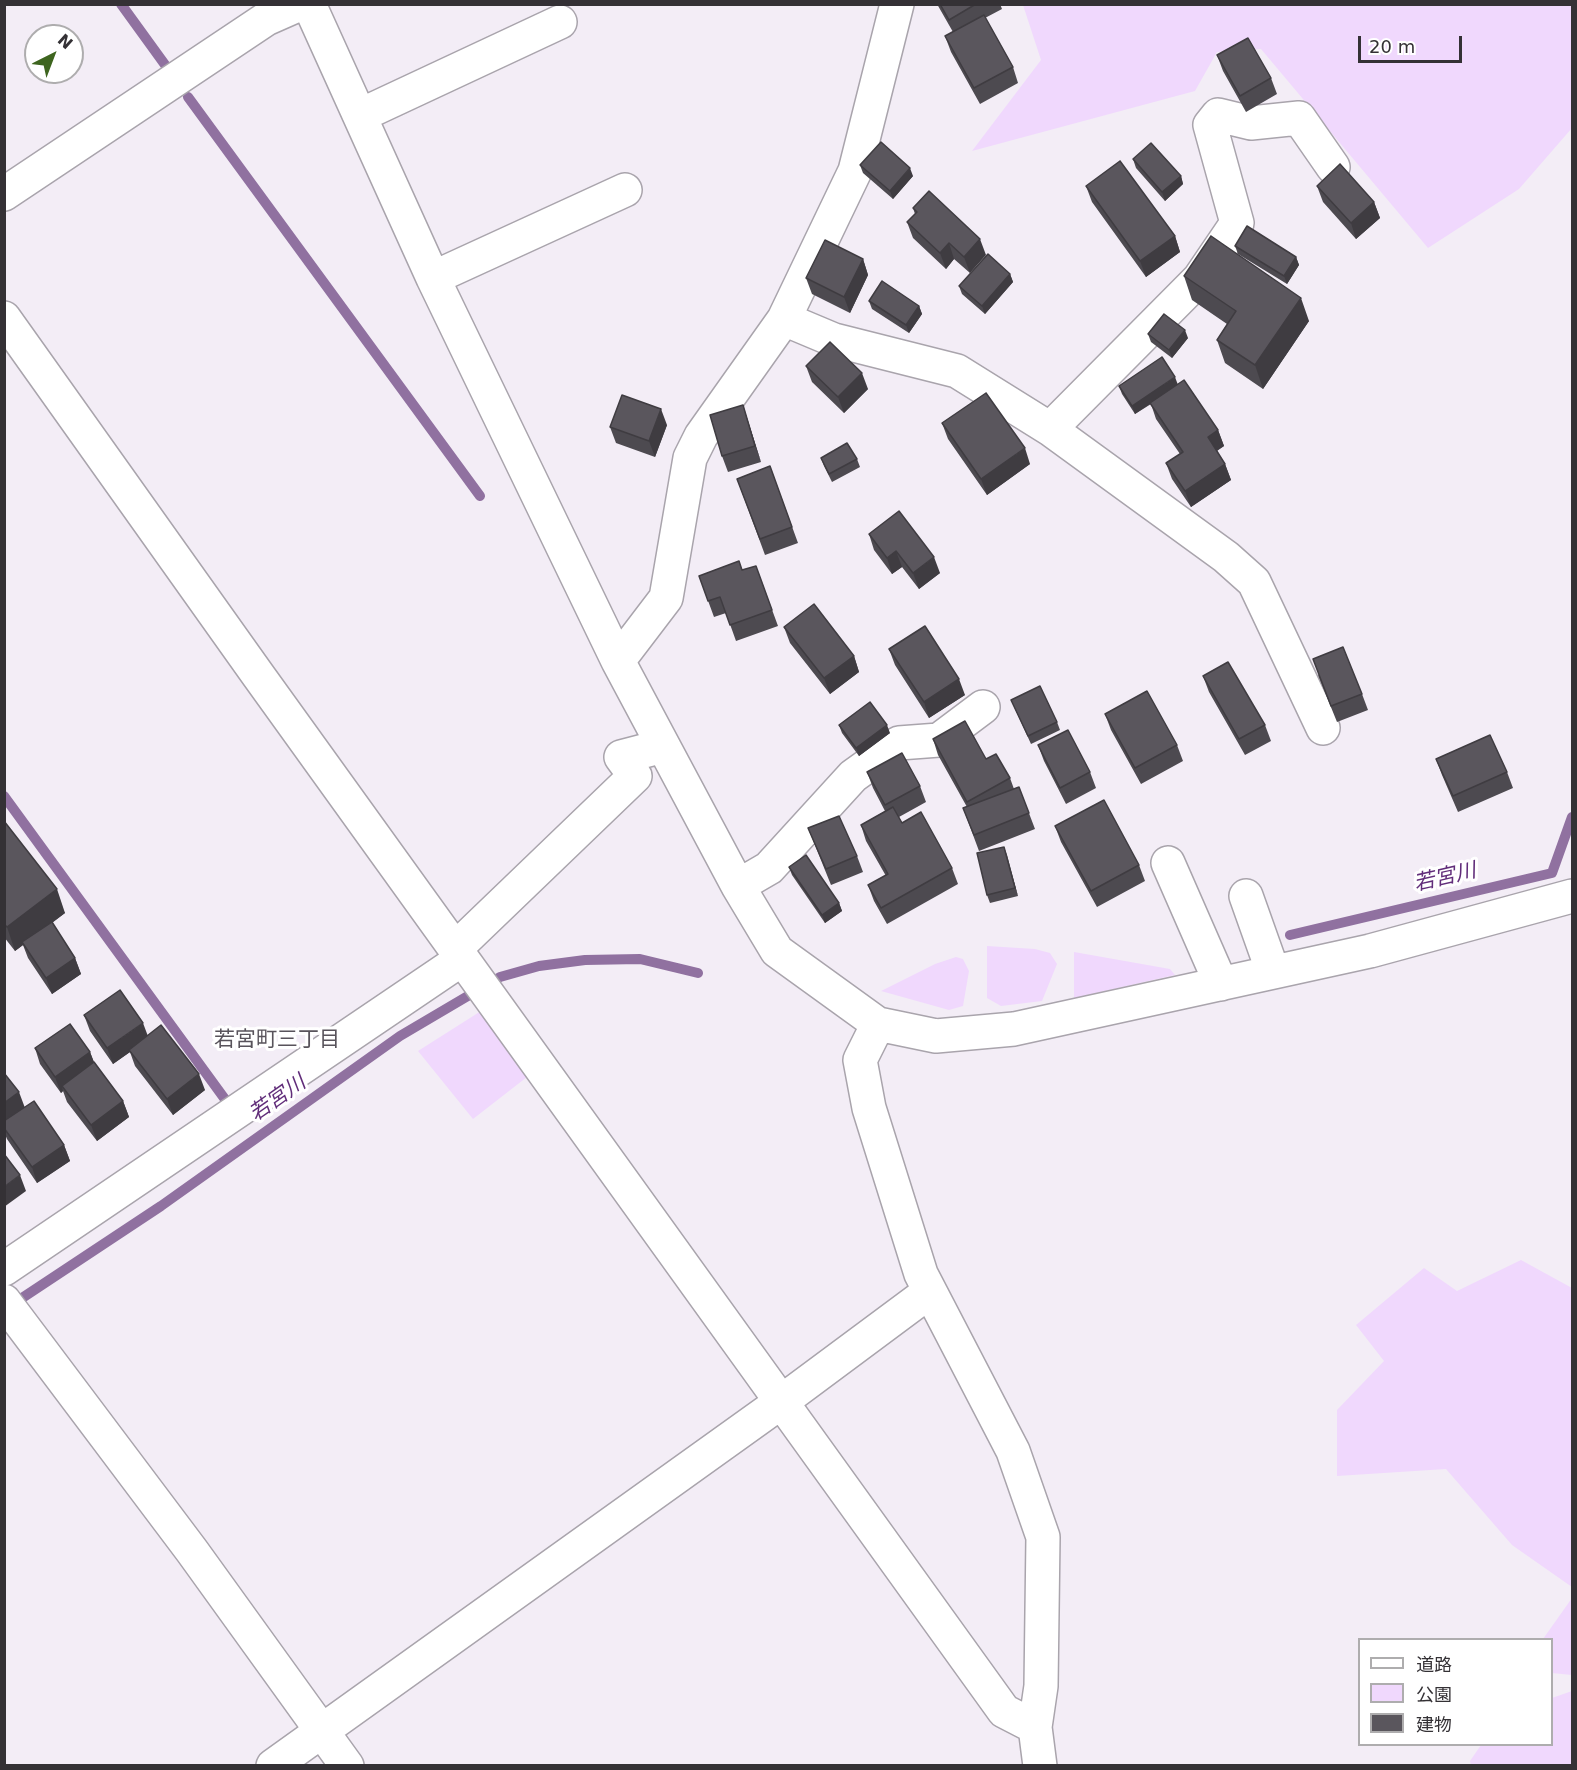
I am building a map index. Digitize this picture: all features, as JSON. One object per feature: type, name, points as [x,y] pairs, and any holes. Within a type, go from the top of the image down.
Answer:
[{"type":"street","points":[[4,194],[266,19],[300,4]]},
{"type":"street","points":[[309,4],[434,278],[618,661],[738,886],[777,951],[878,1024],[936,1036],[1014,1029],[1370,951],[1572,896]]},
{"type":"street","points":[[618,661],[666,598],[690,458],[701,436],[784,319],[855,171],[897,4]]},
{"type":"street","points":[[361,115],[560,22]]},
{"type":"street","points":[[1050,429],[1199,279],[1237,223],[1210,125],[1218,115],[1251,123],[1299,118],[1333,167]]},
{"type":"street","points":[[434,278],[625,190]]},
{"type":"street","points":[[4,318],[469,969],[1004,1711],[1035,1727]]},
{"type":"street","points":[[784,319],[834,340],[957,371],[1050,429],[1226,557],[1254,582],[1323,728]]},
{"type":"street","points":[[738,886],[769,868],[854,776],[890,749],[899,743],[939,740],[983,708]]},
{"type":"street","points":[[4,1269],[469,969],[635,776],[621,757],[663,746]]},
{"type":"street","points":[[1168,863],[1221,984]]},
{"type":"street","points":[[1246,896],[1273,972]]},
{"type":"street","points":[[878,1024],[860,1060],[869,1108],[929,1292],[1013,1451],[1043,1537],[1041,1686],[1035,1727],[1040,1766]]},
{"type":"street","points":[[273,1766],[781,1402],[929,1292]]},
{"type":"street","points":[[10,1308],[347,1766]]},
{"type":"green space","points":[[1023,5],[1572,5],[1572,128],[1519,189],[1428,248],[1261,49],[1217,52],[1195,91],[972,151],[1041,60]]},
{"type":"green space","points":[[987,946],[1035,949],[1050,953],[1057,964],[1042,1001],[1001,1006],[987,998]]},
{"type":"green space","points":[[1074,952],[1170,969],[1175,975],[1074,998]]},
{"type":"green space","points":[[956,957],[963,959],[969,971],[963,1006],[949,1010],[881,991],[935,964]]},
{"type":"green space","points":[[481,1011],[527,1077],[473,1119],[418,1051]]},
{"type":"green space","points":[[1521,1260],[1572,1288],[1572,1587],[1512,1545],[1446,1469],[1337,1476],[1337,1410],[1384,1361],[1356,1325],[1424,1268],[1457,1291]]},
{"type":"green space","points":[[1572,1598],[1572,1675],[1553,1673],[1553,1638],[1544,1638]]},
{"type":"green space","points":[[1572,1691],[1572,1765],[1471,1765],[1470,1761],[1480,1746],[1553,1746],[1553,1698]]},
{"type":"building","points":[[940,4],[976,4],[949,20]]},
{"type":"building","points":[[984,15],[1013,67],[974,88],[945,36]]},
{"type":"building","points":[[1248,38],[1271,78],[1240,96],[1217,55]]},
{"type":"building","points":[[881,142],[910,168],[890,191],[860,165]]},
{"type":"building","points":[[1151,143],[1181,176],[1162,192],[1133,159]]},
{"type":"building","points":[[1120,161],[1175,236],[1140,261],[1086,186]]},
{"type":"building","points":[[1340,164],[1374,202],[1351,223],[1317,186]]},
{"type":"building","points":[[929,191],[980,239],[964,257],[949,243],[940,253],[907,222],[917,212],[913,208]]},
{"type":"building","points":[[1247,226],[1296,257],[1284,276],[1235,246]]},
{"type":"building","points":[[1211,236],[1301,298],[1255,365],[1217,340],[1236,311],[1184,276]]},
{"type":"building","points":[[825,240],[863,259],[844,297],[806,278]]},
{"type":"building","points":[[988,254],[1010,274],[982,306],[959,286]]},
{"type":"building","points":[[882,281],[919,306],[906,325],[869,301]]},
{"type":"building","points":[[1164,314],[1185,330],[1169,350],[1148,334]]},
{"type":"building","points":[[830,342],[862,373],[838,397],[806,366]]},
{"type":"building","points":[[1162,357],[1175,377],[1132,406],[1119,386]]},
{"type":"building","points":[[1184,380],[1218,430],[1208,437],[1225,464],[1185,491],[1166,463],[1183,452],[1150,403]]},
{"type":"building","points":[[986,393],[1025,448],[981,479],[942,423]]},
{"type":"building","points":[[622,395],[661,409],[649,441],[610,427]]},
{"type":"building","points":[[743,405],[755,446],[722,456],[710,415]]},
{"type":"building","points":[[847,443],[857,459],[829,474],[821,458]]},
{"type":"building","points":[[770,466],[792,527],[760,539],[737,479]]},
{"type":"building","points":[[899,511],[934,557],[913,573],[896,551],[887,558],[869,534]]},
{"type":"building","points":[[739,561],[742,570],[756,566],[772,610],[730,625],[720,597],[708,601],[699,576]]},
{"type":"building","points":[[814,604],[854,656],[824,678],[784,627]]},
{"type":"building","points":[[925,626],[959,679],[924,702],[889,649]]},
{"type":"building","points":[[1343,647],[1362,694],[1331,706],[1313,659]]},
{"type":"building","points":[[1228,662],[1265,725],[1239,739],[1203,676]]},
{"type":"building","points":[[1040,686],[1057,722],[1028,736],[1011,700]]},
{"type":"building","points":[[1147,691],[1177,745],[1135,768],[1105,714]]},
{"type":"building","points":[[870,702],[887,725],[856,748],[839,725]]},
{"type":"building","points":[[965,721],[986,759],[996,754],[1010,778],[967,802],[933,739]]},
{"type":"building","points":[[1068,730],[1090,772],[1060,788],[1038,745]]},
{"type":"building","points":[[1490,735],[1507,772],[1453,796],[1436,759]]},
{"type":"building","points":[[902,753],[920,786],[885,805],[867,772]]},
{"type":"building","points":[[1019,787],[1029,813],[974,835],[963,808]]},
{"type":"building","points":[[1104,800],[1139,865],[1091,891],[1055,826]]},
{"type":"building","points":[[893,807],[902,823],[921,812],[952,868],[881,908],[868,885],[888,874],[861,825]]},
{"type":"building","points":[[839,816],[857,856],[826,869],[808,828]]},
{"type":"building","points":[[4,821],[57,889],[7,927],[4,924]]},
{"type":"building","points":[[1004,847],[1015,888],[987,895],[977,853]]},
{"type":"building","points":[[806,855],[839,903],[822,915],[789,867]]},
{"type":"building","points":[[52,922],[75,958],[46,978],[22,942]]},
{"type":"building","points":[[120,990],[143,1023],[107,1048],[84,1015]]},
{"type":"building","points":[[70,1024],[90,1052],[55,1077],[35,1048]]},
{"type":"building","points":[[161,1025],[199,1074],[167,1099],[129,1050]]},
{"type":"building","points":[[94,1062],[123,1101],[91,1125],[62,1086]]},
{"type":"building","points":[[4,1073],[19,1092],[4,1103]]},
{"type":"building","points":[[34,1101],[64,1145],[32,1167],[4,1128],[4,1121]]},
{"type":"building","points":[[4,1154],[20,1175],[4,1187]]},
{"type":"waterway","points":[[121,4],[171,73]]},
{"type":"waterway","points":[[188,97],[480,496]]},
{"type":"waterway","points":[[4,796],[227,1102]]},
{"type":"waterway","name":"若宮川","points":[[1290,935],[1552,873],[1572,817]]},
{"type":"waterway","name":"若宮川","points":[[10,1306],[161,1206],[400,1036],[500,977],[539,966],[585,960],[640,959],[698,973]]},
{"type":"district","name":"若宮町三丁目","points":[[277,1041]]}]
